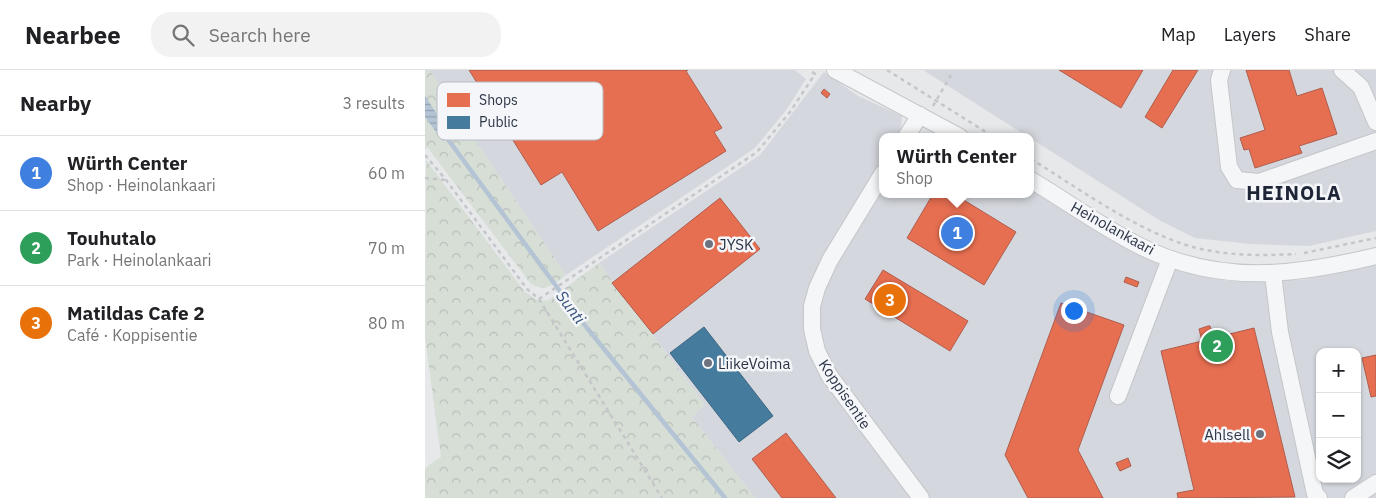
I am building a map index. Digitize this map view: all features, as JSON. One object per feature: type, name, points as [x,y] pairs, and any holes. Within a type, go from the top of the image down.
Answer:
[{"type":"street","points":[[835,70],[848,75],[952,133]]},
{"type":"street","points":[[1222,70],[1219,80],[1229,167],[1237,180],[1259,182],[1376,141]]},
{"type":"street","points":[[1342,70],[1361,87],[1376,122]]},
{"type":"street","points":[[909,133],[920,115]]},
{"type":"street","name":"Koppisentie","points":[[879,180],[830,260],[812,306],[812,329],[817,351],[829,374],[921,498]]},
{"type":"street","name":"Heinolankaari","points":[[1034,182],[1133,242],[1170,259],[1205,269],[1240,274],[1273,274],[1308,270],[1376,256]]},
{"type":"street","points":[[1118,396],[1170,259]]},
{"type":"street","points":[[1273,274],[1276,305],[1287,366],[1315,494],[1319,498]]},
{"type":"street","points":[[1353,498],[1376,483]]},
{"type":"path","points":[[539,299],[551,293],[757,152],[790,112],[815,74],[810,70]]},
{"type":"path","points":[[887,70],[987,133]]},
{"type":"path","points":[[936,102],[951,75]]},
{"type":"path","points":[[425,154],[527,289],[539,299],[662,498]]},
{"type":"path","points":[[1034,161],[1139,224],[1180,243],[1203,249],[1261,256],[1300,254],[1376,238]]},
{"type":"path","points":[[425,178],[446,180]]},
{"type":"shaded area","points":[[430,70],[795,70],[806,79],[787,109],[755,148],[566,275],[475,140],[603,140],[603,82],[437,82]]},
{"type":"shaded area","points":[[923,70],[1376,70],[1376,231],[1309,246],[1250,244],[1195,238],[1159,220],[1034,141],[1034,133],[1022,133]]},
{"type":"shaded area","points":[[824,72],[858,96],[902,116],[901,128],[898,133],[879,133],[879,166],[849,217],[807,329],[914,498],[755,498],[692,417],[705,405],[599,263],[760,155]]},
{"type":"shaded area","points":[[1034,192],[1140,255],[1183,271],[1227,281],[1302,280],[1376,264],[1376,498],[930,498],[834,372],[824,352],[818,330],[818,307],[835,262],[879,194],[879,198],[1034,198]]},
{"type":"green space","points":[[425,70],[430,70],[437,82],[437,140],[475,140],[566,275],[549,286],[541,287],[531,284],[428,148],[425,149]]},
{"type":"green space","points":[[426,160],[525,292],[539,301],[549,300],[599,263],[705,405],[692,417],[755,498],[425,498],[425,468],[441,457],[425,337]]},
{"type":"water","points":[[425,96],[437,114],[437,133],[425,117]]},
{"type":"building: Shops","points":[[469,70],[688,70],[686,71],[722,128],[714,132],[726,151],[598,231],[562,172],[541,185],[513,140],[603,140],[603,82],[477,82]]},
{"type":"building: Shops","points":[[1059,70],[1143,70],[1121,108]]},
{"type":"building: Shops","points":[[1173,70],[1198,70],[1162,128],[1145,117]]},
{"type":"building: Shops","points":[[1246,70],[1289,70],[1297,96],[1322,88],[1337,134],[1299,146],[1302,153],[1255,168],[1249,149],[1244,150],[1240,138],[1265,130]]},
{"type":"building: Shops","points":[[824,89],[830,94],[827,98],[821,93]]},
{"type":"building: Shops","points":[[720,198],[760,249],[653,334],[612,283]]},
{"type":"building: Shops","points":[[931,198],[961,198],[1016,232],[984,285],[907,238]]},
{"type":"building: Shops","points":[[883,270],[968,321],[950,351],[865,299]]},
{"type":"building: Shops","points":[[1126,277],[1139,282],[1137,287],[1124,282]]},
{"type":"building: Shops","points":[[1061,303],[1124,325],[1078,450],[1103,498],[1028,498],[1005,455]]},
{"type":"building: Shops","points":[[1210,326],[1213,338],[1254,328],[1295,497],[1178,498],[1177,493],[1194,490],[1161,351],[1202,341],[1199,329]]},
{"type":"building: Shops","points":[[1376,355],[1376,396],[1371,397],[1362,358]]},
{"type":"building: Shops","points":[[786,433],[836,498],[782,498],[752,459]]},
{"type":"building: Shops","points":[[1128,458],[1131,466],[1120,471],[1116,463]]},
{"type":"building: Public","points":[[704,327],[773,416],[739,442],[670,353]]},
{"type":"waterway","name":"Sunti","points":[[448,140],[587,328],[725,498]]},
{"type":"place","name":"Würth Center","points":[[957,233]]},
{"type":"place","name":"JYSK","points":[[709,244]]},
{"type":"place","name":"Matildas Cafe 2","points":[[890,300]]},
{"type":"place","name":"Touhutalo","points":[[1217,346]]},
{"type":"place","name":"LiikeVoima","points":[[708,363]]},
{"type":"place","name":"Ahlsell","points":[[1260,434]]},
{"type":"district","name":"HEINOLA","points":[[1294,192]]}]
